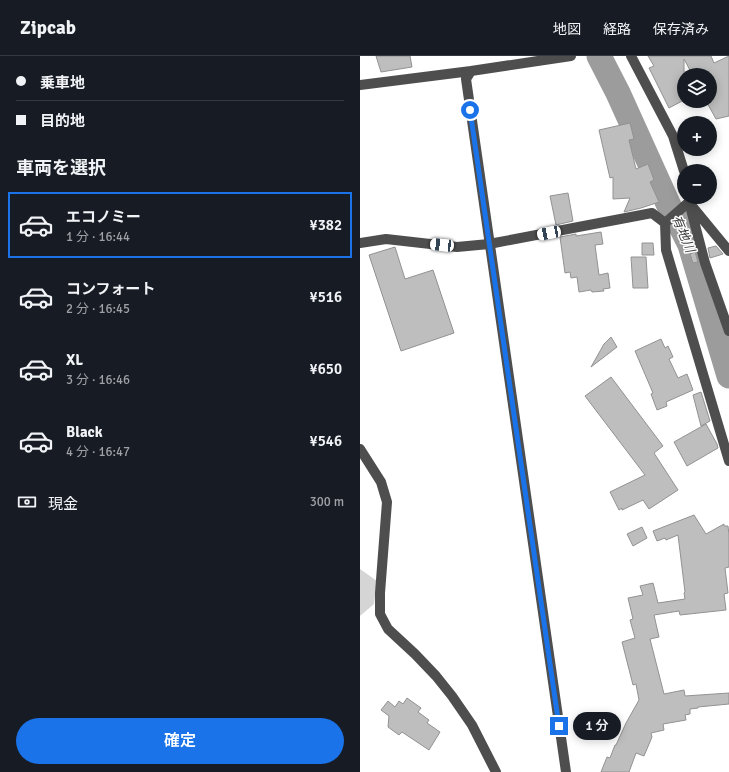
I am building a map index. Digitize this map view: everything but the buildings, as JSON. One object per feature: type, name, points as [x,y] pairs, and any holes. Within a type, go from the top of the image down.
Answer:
[{"type":"street","points":[[360,85],[471,71],[571,56]]},
{"type":"street","points":[[630,56],[673,136],[682,164]]},
{"type":"street","points":[[471,71],[466,80],[566,772]]},
{"type":"street","points":[[685,204],[665,223],[666,250],[729,461]]},
{"type":"street","points":[[690,204],[705,263],[729,331]]},
{"type":"street","points":[[692,204],[729,251]]},
{"type":"street","points":[[360,243],[386,239],[457,247],[490,244],[652,213],[665,223]]},
{"type":"street","points":[[360,449],[381,482],[387,502],[380,593],[380,614],[388,629],[415,654],[436,676],[452,696],[472,725],[496,772]]},
{"type":"shaded area","points":[[360,569],[377,581],[374,604],[360,616]]},
{"type":"waterway","name":"有地川","points":[[599,56],[618,93],[670,208],[690,245],[729,376]]},
{"type":"route","points":[[470,110],[559,726]]}]
